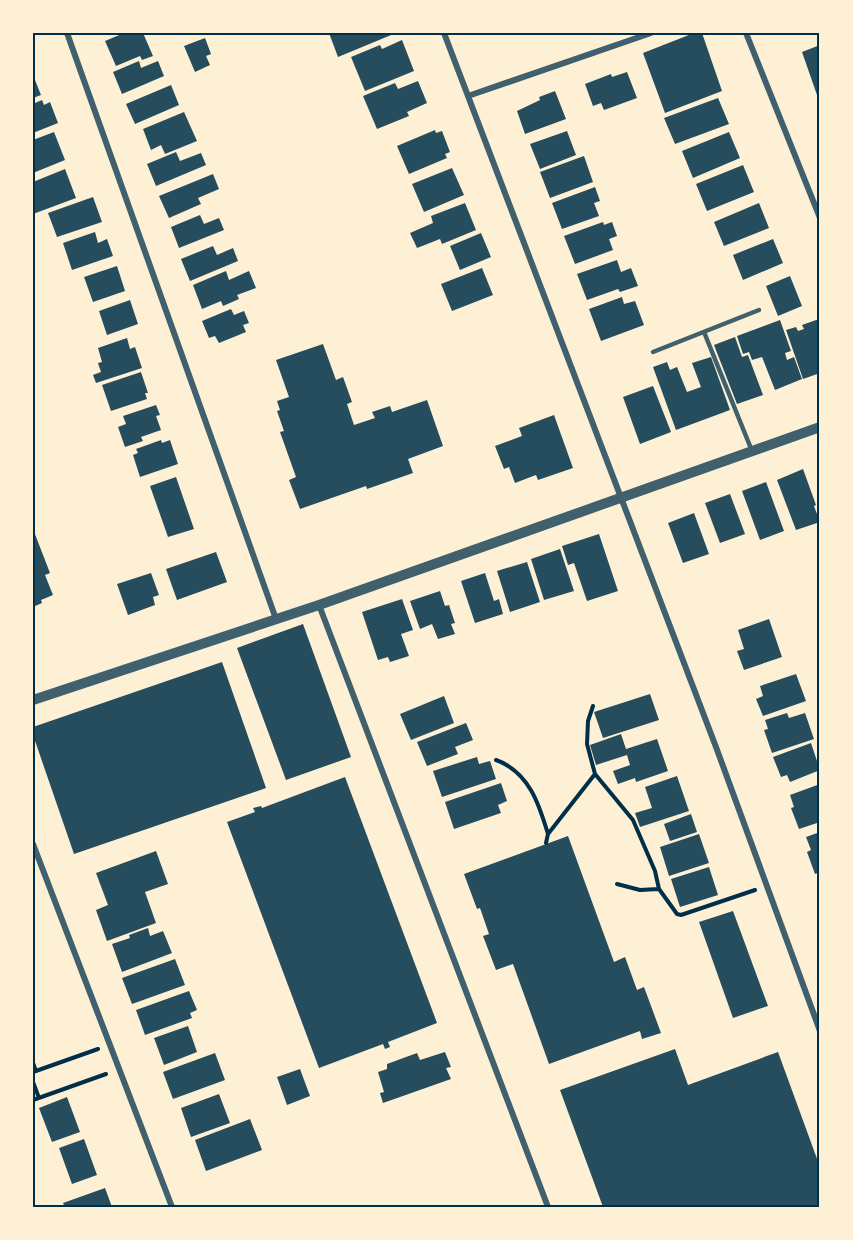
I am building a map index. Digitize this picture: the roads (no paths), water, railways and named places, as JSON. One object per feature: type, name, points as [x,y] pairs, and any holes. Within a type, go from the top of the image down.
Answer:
[{"type":"street","points":[[66,33],[276,619]]},
{"type":"street","points":[[444,33],[622,498],[820,1031]]},
{"type":"street","points":[[468,96],[651,33]]},
{"type":"street","points":[[746,33],[820,218]]},
{"type":"street","points":[[33,700],[319,605],[820,427]]},
{"type":"street","points":[[319,605],[548,1207]]},
{"type":"street","points":[[33,844],[172,1207]]},
{"type":"lane","points":[[653,352],[759,310]]},
{"type":"lane","points":[[704,332],[752,452]]}]
